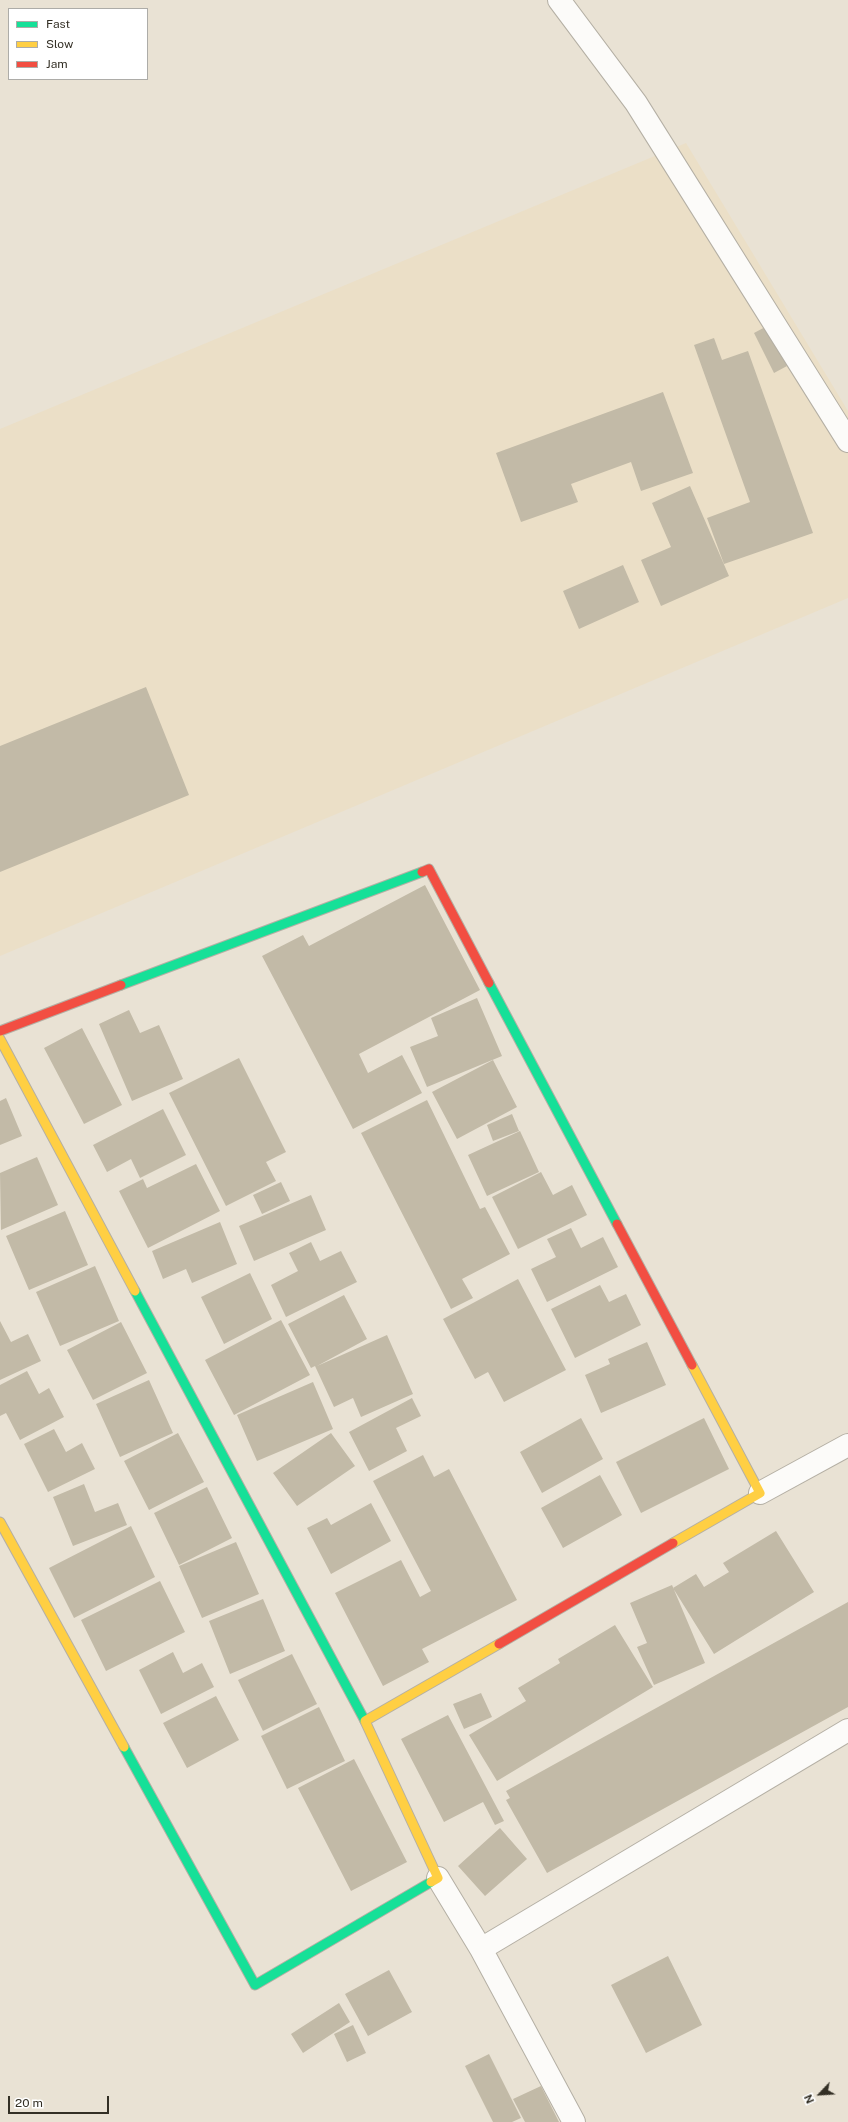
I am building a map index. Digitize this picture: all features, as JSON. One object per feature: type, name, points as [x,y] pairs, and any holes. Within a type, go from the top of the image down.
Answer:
[{"type":"street","points":[[559,0],[636,103],[848,441]]},
{"type":"street","points":[[0,1032],[429,869],[760,1493]]},
{"type":"street","points":[[0,1039],[365,1721],[438,1878],[481,1949],[574,2122]]},
{"type":"street","points":[[365,1721],[760,1493],[848,1445]]},
{"type":"street","points":[[0,1522],[255,1985],[438,1878]]},
{"type":"street","points":[[481,1949],[848,1730]]},
{"type":"shaded area","points":[[686,143],[848,411],[848,598],[0,956],[0,429]]},
{"type":"building","points":[[767,326],[787,366],[774,373],[754,333]]},
{"type":"building","points":[[714,338],[722,360],[748,351],[813,533],[724,564],[707,518],[750,502],[694,345]]},
{"type":"building","points":[[663,392],[693,473],[641,491],[631,462],[571,484],[578,502],[521,522],[496,453]]},
{"type":"building","points":[[690,486],[729,576],[661,606],[641,560],[671,547],[652,503]]},
{"type":"building","points":[[623,565],[639,602],[579,629],[563,591]]},
{"type":"building","points":[[146,687],[189,795],[0,872],[0,746]]},
{"type":"building","points":[[425,885],[480,990],[359,1054],[368,1073],[402,1055],[422,1093],[353,1129],[262,956],[303,935],[309,946]]},
{"type":"building","points":[[477,998],[502,1056],[427,1087],[410,1047],[438,1036],[431,1018]]},
{"type":"building","points":[[129,1010],[140,1033],[159,1025],[183,1079],[132,1101],[99,1024]]},
{"type":"building","points":[[82,1028],[122,1105],[84,1124],[44,1048]]},
{"type":"building","points":[[239,1058],[286,1152],[266,1162],[276,1181],[226,1206],[169,1093]]},
{"type":"building","points":[[493,1060],[517,1107],[457,1139],[432,1092]]},
{"type":"building","points":[[6,1098],[22,1136],[0,1145],[0,1101]]},
{"type":"building","points":[[427,1100],[480,1209],[485,1207],[510,1254],[462,1279],[473,1298],[451,1309],[361,1133]]},
{"type":"building","points":[[163,1109],[186,1155],[140,1178],[131,1159],[107,1172],[93,1145]]},
{"type":"building","points":[[512,1114],[519,1131],[493,1141],[487,1125]]},
{"type":"building","points":[[520,1131],[539,1172],[487,1196],[468,1155]]},
{"type":"building","points":[[37,1157],[58,1205],[1,1230],[0,1173]]},
{"type":"building","points":[[196,1164],[220,1211],[148,1248],[119,1191],[143,1179],[147,1188]]},
{"type":"building","points":[[541,1172],[553,1195],[572,1185],[587,1215],[518,1249],[492,1197]]},
{"type":"building","points":[[281,1182],[290,1201],[262,1214],[253,1195]]},
{"type":"building","points":[[311,1195],[326,1230],[254,1261],[239,1226]]},
{"type":"building","points":[[65,1211],[88,1265],[29,1290],[6,1236]]},
{"type":"building","points":[[220,1222],[237,1264],[192,1283],[186,1269],[163,1279],[152,1251]]},
{"type":"building","points":[[571,1228],[581,1248],[603,1237],[618,1267],[547,1302],[531,1269],[556,1257],[547,1239]]},
{"type":"building","points":[[311,1242],[320,1261],[341,1251],[357,1282],[286,1317],[271,1285],[298,1271],[289,1253]]},
{"type":"building","points":[[95,1266],[119,1321],[60,1346],[36,1292]]},
{"type":"building","points":[[250,1273],[272,1319],[224,1344],[201,1297]]},
{"type":"building","points":[[518,1279],[566,1370],[504,1402],[488,1372],[475,1379],[443,1319]]},
{"type":"building","points":[[600,1285],[609,1302],[626,1294],[641,1325],[575,1358],[551,1309]]},
{"type":"building","points":[[344,1295],[367,1339],[317,1366],[387,1335],[413,1394],[361,1417],[353,1398],[334,1407],[315,1366],[311,1368],[288,1324]]},
{"type":"building","points":[[281,1320],[310,1375],[234,1415],[205,1360]]},
{"type":"building","points":[[0,1321],[11,1342],[28,1334],[41,1361],[0,1380]]},
{"type":"building","points":[[121,1322],[147,1373],[93,1400],[67,1350]]},
{"type":"building","points":[[647,1342],[666,1385],[601,1413],[585,1375],[610,1364],[608,1359]]},
{"type":"building","points":[[27,1371],[39,1394],[49,1388],[64,1417],[20,1440],[6,1413],[0,1416],[0,1385]]},
{"type":"building","points":[[149,1380],[173,1433],[120,1457],[96,1404]]},
{"type":"building","points":[[313,1382],[333,1429],[257,1461],[237,1415]]},
{"type":"building","points":[[412,1398],[421,1416],[396,1428],[407,1451],[369,1471],[349,1432]]},
{"type":"building","points":[[581,1418],[603,1459],[542,1493],[520,1452]]},
{"type":"building","points":[[704,1418],[729,1469],[641,1513],[616,1462]]},
{"type":"building","points":[[54,1429],[66,1452],[82,1443],[95,1469],[48,1492],[24,1444]]},
{"type":"building","points":[[178,1433],[204,1482],[149,1510],[124,1461]]},
{"type":"building","points":[[331,1433],[355,1466],[297,1506],[273,1473]]},
{"type":"building","points":[[423,1455],[434,1477],[449,1469],[517,1600],[422,1649],[429,1662],[383,1686],[335,1593],[401,1560],[420,1597],[431,1591],[373,1481]]},
{"type":"building","points":[[600,1475],[622,1515],[563,1548],[541,1508]]},
{"type":"building","points":[[84,1484],[95,1512],[118,1503],[127,1525],[73,1546],[53,1497]]},
{"type":"building","points":[[207,1487],[232,1538],[179,1565],[154,1513]]},
{"type":"building","points":[[371,1503],[391,1541],[331,1574],[307,1528],[327,1518],[331,1525]]},
{"type":"building","points":[[131,1526],[155,1577],[74,1618],[49,1568]]},
{"type":"building","points":[[776,1531],[814,1592],[714,1654],[673,1588],[696,1574],[704,1587],[729,1572],[723,1563]]},
{"type":"building","points":[[236,1542],[259,1594],[202,1618],[179,1566]]},
{"type":"building","points":[[160,1581],[185,1632],[106,1671],[81,1620]]},
{"type":"building","points":[[672,1585],[705,1663],[654,1685],[637,1647],[647,1643],[630,1603]]},
{"type":"building","points":[[263,1599],[285,1651],[230,1674],[209,1621]]},
{"type":"building","points":[[848,1602],[848,1707],[547,1873],[506,1800],[510,1798],[506,1791]]},
{"type":"building","points":[[615,1625],[653,1687],[497,1781],[469,1735],[526,1701],[518,1688],[560,1663],[558,1659]]},
{"type":"building","points":[[173,1652],[183,1673],[202,1663],[214,1687],[161,1714],[139,1670]]},
{"type":"building","points":[[292,1654],[317,1704],[263,1731],[238,1680]]},
{"type":"building","points":[[481,1693],[492,1717],[464,1729],[453,1704]]},
{"type":"building","points":[[216,1696],[239,1740],[187,1768],[163,1723]]},
{"type":"building","points":[[319,1707],[345,1761],[287,1789],[261,1736]]},
{"type":"building","points":[[448,1715],[504,1821],[495,1825],[483,1802],[444,1822],[401,1739]]},
{"type":"building","points":[[354,1759],[407,1862],[351,1891],[298,1788]]},
{"type":"building","points":[[500,1828],[527,1859],[485,1896],[458,1866]]},
{"type":"building","points":[[668,1956],[702,2025],[646,2053],[611,1985]]},
{"type":"building","points":[[389,1970],[412,2012],[368,2036],[345,1994]]},
{"type":"building","points":[[339,2003],[350,2022],[303,2053],[291,2034]]},
{"type":"building","points":[[353,2025],[366,2053],[347,2062],[334,2034]]},
{"type":"building","points":[[489,2054],[521,2118],[512,2122],[493,2122],[465,2066]]},
{"type":"building","points":[[541,2086],[559,2122],[525,2122],[513,2099]]},
{"type":"traffic: fast","points":[[121,985],[422,872]]},
{"type":"traffic: fast","points":[[489,983],[617,1224]]},
{"type":"traffic: fast","points":[[135,1291],[365,1721]]},
{"type":"traffic: fast","points":[[124,1747],[255,1985],[431,1882]]},
{"type":"traffic: slow","points":[[0,1039],[135,1291]]},
{"type":"traffic: slow","points":[[673,1543],[760,1493],[692,1365]]},
{"type":"traffic: slow","points":[[0,1522],[124,1747]]},
{"type":"traffic: slow","points":[[365,1721],[499,1644]]},
{"type":"traffic: slow","points":[[365,1721],[438,1878],[431,1882]]},
{"type":"traffic: jam","points":[[422,872],[429,869],[489,983]]},
{"type":"traffic: jam","points":[[0,1031],[121,985]]},
{"type":"traffic: jam","points":[[617,1224],[692,1365]]},
{"type":"traffic: jam","points":[[499,1644],[673,1543]]}]
